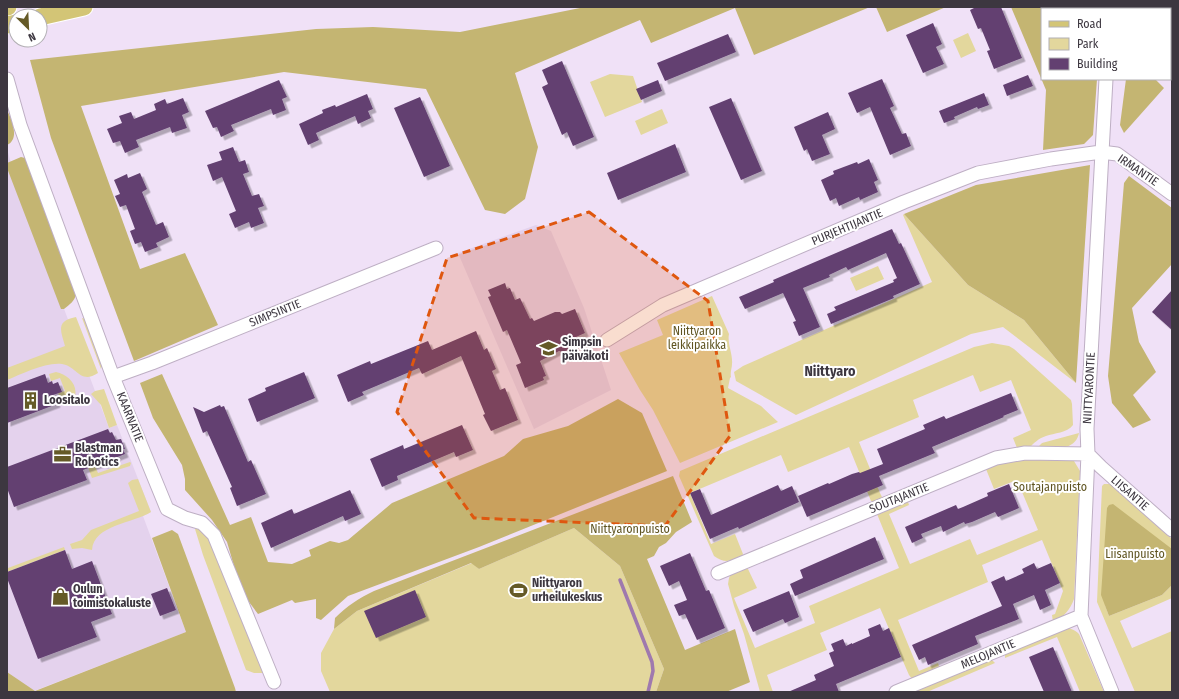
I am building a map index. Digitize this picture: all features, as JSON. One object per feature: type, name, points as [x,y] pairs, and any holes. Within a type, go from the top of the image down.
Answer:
[{"type":"main road","points":[[48,15],[84,7]]},
{"type":"street","name":"KAARNATIE","points":[[7,79],[20,125],[113,377],[168,509],[185,518],[202,523],[214,535],[274,682]]},
{"type":"street","name":"NIITTYARONTIE","points":[[1106,80],[1087,430],[1088,454],[1081,616],[1112,692]]},
{"type":"street","name":"KAARNATIE","points":[[7,99],[20,125]]},
{"type":"street","name":"IRMANTIE","points":[[1101,152],[1117,154],[1172,194]]},
{"type":"street","name":"PURJEHTIJANTIE","points":[[607,340],[663,305],[897,205],[978,173],[1051,159],[1101,152]]},
{"type":"street","name":"SIMPSINTIE","points":[[113,377],[152,363],[436,248]]},
{"type":"street","name":"SOUTAJANTIE","points":[[718,573],[996,458],[1024,453],[1088,454]]},
{"type":"street","name":"LIISANTIE","points":[[1088,454],[1172,530]]},
{"type":"street","name":"MELOJANTIE","points":[[896,692],[1081,616]]},
{"type":"highlighted area","points":[[589,212],[708,301],[730,436],[665,526],[474,518],[397,412],[447,258]]},
{"type":"shaded area","points":[[7,149],[18,187],[109,428],[117,425],[151,512],[143,516],[186,632],[34,691],[7,672]]},
{"type":"shaded area","name":"Simpsin päiväkoti","points":[[536,225],[551,231],[584,308],[611,390],[534,429],[458,253]]},
{"type":"green space","points":[[585,7],[870,7],[754,55],[735,8],[651,43],[640,20],[515,73],[538,147],[525,199],[505,214],[485,210],[426,89],[284,72],[81,106],[140,269],[185,253],[218,325],[134,361],[51,138],[30,60],[316,29],[373,27],[460,32]]},
{"type":"green space","points":[[876,7],[946,7],[887,32]]},
{"type":"green space","points":[[1011,7],[1096,7],[1041,8],[1041,78]]},
{"type":"green space","points":[[968,33],[976,51],[961,58],[953,40]]},
{"type":"green space","points":[[610,74],[633,76],[642,102],[605,117],[590,82]]},
{"type":"green space","points":[[1042,80],[1097,80],[1093,135],[1084,144],[1043,150],[1046,90]]},
{"type":"green space","points":[[1126,80],[1156,80],[1164,88],[1124,133],[1120,125]]},
{"type":"green space","points":[[662,109],[668,123],[641,135],[635,121]]},
{"type":"green space","points":[[7,110],[13,124],[14,134],[11,142],[7,145]]},
{"type":"green space","points":[[21,157],[28,161],[76,294],[73,301],[64,309],[61,309],[7,168],[7,163]]},
{"type":"green space","points":[[1090,165],[1076,383],[1024,320],[968,285],[904,214],[976,185]]},
{"type":"green space","points":[[1129,176],[1172,208],[1172,264],[1132,308],[1139,342],[1156,372],[1133,395],[1151,420],[1133,428],[1112,403],[1108,376],[1124,183]]},
{"type":"green space","points":[[904,214],[968,285],[1024,320],[1076,383],[1003,327],[971,334],[796,415],[736,381],[734,372],[743,366],[932,282],[903,215]]},
{"type":"green space","points":[[878,266],[884,279],[856,291],[850,278]]},
{"type":"green space","name":"Niittyaron leikkipaikka","points":[[712,296],[729,334],[732,366],[728,388],[761,406],[778,422],[680,463],[653,410],[619,353],[663,335],[657,320]]},
{"type":"green space","points":[[76,317],[98,373],[87,377],[79,374],[67,365],[55,364],[34,369],[7,380],[7,368],[65,346],[61,331],[62,324],[69,319]]},
{"type":"green space","points":[[82,318],[86,319],[103,362],[101,369]]},
{"type":"green space","points":[[992,343],[1009,346],[1014,349],[1071,400],[1073,425],[1070,428],[1041,438],[1029,448],[1017,448],[1013,438],[1031,430],[1011,380],[980,392],[973,375],[913,400],[919,417],[859,442],[882,497],[881,499],[873,502],[871,501],[849,447],[788,472],[781,455],[690,493],[711,544],[735,534],[743,554],[742,556],[728,561],[718,559],[714,556],[679,476],[680,471],[974,347]]},
{"type":"green space","points":[[56,372],[68,377],[71,380],[75,387],[75,396],[67,398],[59,395],[58,393],[65,391],[60,378],[51,381],[49,374]]},
{"type":"green space","points":[[162,374],[230,525],[251,517],[268,562],[292,564],[311,556],[309,550],[330,541],[339,543],[348,540],[392,503],[504,456],[523,439],[568,426],[618,399],[642,413],[667,471],[479,547],[348,596],[321,620],[316,618],[316,599],[295,603],[292,600],[258,614],[246,598],[239,583],[227,542],[212,520],[185,490],[185,479],[182,465],[153,418],[140,383]]},
{"type":"green space","points":[[104,389],[117,425],[109,428],[101,405],[91,394],[95,391]]},
{"type":"green space","points":[[1079,433],[1077,439],[1068,446],[1062,448],[1037,448],[1042,443]]},
{"type":"green space","points":[[79,443],[93,466],[95,466],[98,473],[130,462],[130,466],[92,478]]},
{"type":"green space","name":"Soutajanpuisto","points":[[1015,459],[1069,459],[1074,461],[1080,471],[1074,599],[1071,607],[1060,618],[1053,622],[1052,615],[1055,614],[1063,591],[1042,540],[982,565],[988,582],[898,620],[919,671],[938,663],[940,669],[913,680],[909,675],[880,608],[820,633],[827,650],[767,675],[773,692],[760,692],[728,584],[731,573],[745,567],[748,569],[757,588],[734,598],[755,648],[815,623],[809,606],[899,568],[877,514],[907,499],[909,505],[889,514],[910,564],[970,539],[977,555],[1038,530],[1017,480],[994,489],[986,469],[987,466]]},
{"type":"green space","name":"Niittyaronpuisto","points":[[673,476],[692,522],[676,532],[666,543],[659,547],[654,556],[647,559],[685,650],[735,629],[750,682],[748,683],[726,692],[656,692],[664,669],[620,566],[574,528],[479,569],[471,563],[357,611],[334,629],[335,618],[363,596],[374,591]]},
{"type":"green space","points":[[138,479],[151,512],[116,526],[99,535],[94,542],[92,550],[82,548],[72,549],[70,544],[82,540],[91,530],[139,511],[128,483],[132,480]]},
{"type":"green space","name":"Liisanpuisto","points":[[1104,484],[1114,486],[1172,539],[1172,577],[1105,605],[1109,616],[1162,595],[1172,585],[1172,598],[1120,621],[1132,648],[1172,631],[1172,692],[1135,692],[1097,602],[1102,486]]},
{"type":"green space","name":"Liisanpuisto","points":[[1113,504],[1172,549],[1172,585],[1162,595],[1109,616],[1101,595],[1107,508],[1109,505]]},
{"type":"green space","points":[[198,527],[216,547],[263,673],[254,673],[246,670],[203,555],[195,529]]},
{"type":"green space","name":"Niittyaron urheilukeskus","points":[[574,528],[620,566],[664,669],[656,692],[330,692],[321,671],[321,653],[334,629],[357,611],[472,563],[479,569]]},
{"type":"green space","points":[[172,530],[178,534],[236,692],[7,692],[7,672],[35,691],[186,632],[152,538]]},
{"type":"green space","points":[[64,547],[65,550],[7,572],[8,568]]},
{"type":"green space","points":[[1063,628],[1072,629],[1079,634],[1104,692],[1080,692],[1057,637],[1005,658],[1005,655],[1009,651]]},
{"type":"green space","points":[[991,659],[995,663],[927,692],[911,692]]},
{"type":"building","points":[[976,7],[1001,7],[1022,58],[994,69],[987,51],[990,50],[981,28],[978,29],[970,10]]},
{"type":"building","points":[[933,23],[942,44],[936,47],[944,64],[923,73],[906,35]]},
{"type":"building","points":[[728,34],[736,52],[665,81],[657,63]]},
{"type":"building","points":[[562,61],[594,137],[573,146],[567,132],[562,135],[542,87],[548,84],[542,70]]},
{"type":"building","points":[[1028,75],[1033,86],[1007,96],[1003,85]]},
{"type":"building","points":[[882,79],[894,106],[890,108],[902,134],[906,133],[911,146],[890,155],[870,107],[857,113],[848,93]]},
{"type":"building","points":[[279,80],[287,97],[282,99],[286,110],[273,115],[271,109],[231,125],[234,131],[221,137],[217,127],[213,128],[205,111]]},
{"type":"building","points":[[658,80],[662,91],[641,100],[636,89]]},
{"type":"building","points":[[984,93],[989,105],[978,109],[977,107],[944,123],[939,111]]},
{"type":"building","points":[[367,94],[373,109],[368,111],[371,118],[358,124],[355,116],[316,133],[319,140],[308,145],[299,124],[323,113],[322,110],[335,105],[336,107]]},
{"type":"building","points":[[420,97],[450,166],[424,177],[394,108]]},
{"type":"building","points":[[183,98],[189,112],[182,115],[187,128],[172,133],[170,127],[136,140],[139,147],[125,153],[120,141],[113,143],[107,129],[122,123],[119,116],[131,112],[134,119],[156,110],[154,104],[165,99],[167,104]]},
{"type":"building","points":[[731,98],[762,171],[741,180],[709,107]]},
{"type":"building","points":[[828,112],[835,129],[822,135],[830,154],[812,161],[807,149],[804,151],[794,127]]},
{"type":"building","points":[[675,144],[686,172],[618,200],[607,173]]},
{"type":"building","points":[[233,147],[239,162],[245,160],[249,172],[243,174],[252,196],[259,194],[264,206],[258,208],[264,223],[251,228],[249,222],[235,228],[229,214],[236,211],[222,177],[213,181],[207,165],[222,160],[219,152]]},
{"type":"building","points":[[869,159],[878,180],[874,182],[878,192],[860,200],[859,197],[839,206],[836,198],[830,201],[821,180],[834,174],[833,171],[857,162],[858,164]]},
{"type":"building","points":[[140,173],[147,189],[142,192],[156,225],[163,222],[169,237],[156,243],[158,247],[145,252],[141,242],[135,244],[130,231],[135,229],[126,205],[120,207],[115,196],[120,194],[114,180],[127,174],[128,178]]},
{"type":"building","points":[[892,229],[899,244],[901,243],[920,284],[893,296],[894,298],[831,324],[827,314],[836,310],[834,307],[894,282],[893,280],[897,278],[886,253],[848,270],[846,267],[829,275],[830,277],[803,288],[820,327],[799,336],[793,322],[796,321],[783,293],[745,309],[739,297],[774,282],[773,280]]},
{"type":"building","name":"Simpsin päiväkoti","points":[[505,283],[507,289],[510,288],[515,300],[520,298],[530,319],[532,318],[534,321],[555,312],[560,312],[562,314],[575,309],[585,333],[567,341],[570,349],[563,352],[559,351],[540,361],[546,376],[543,377],[544,380],[525,388],[516,365],[521,363],[507,330],[503,332],[488,297],[491,296],[488,290]]},
{"type":"building","points":[[1172,290],[1172,330],[1152,312]]},
{"type":"building","points":[[476,331],[484,350],[487,348],[496,369],[492,371],[500,390],[505,388],[518,420],[491,431],[483,415],[485,414],[461,356],[422,374],[419,368],[362,392],[364,395],[348,402],[337,375],[370,361],[371,364],[428,341],[432,350]]},
{"type":"building","points":[[304,372],[315,398],[257,422],[248,399],[266,391],[265,388]]},
{"type":"building","name":"Loositalo","points":[[45,374],[48,383],[52,381],[53,384],[58,382],[62,392],[53,395],[57,404],[7,423],[7,388]]},
{"type":"building","points":[[1011,393],[1018,410],[932,447],[935,453],[879,476],[883,485],[807,517],[798,496],[828,483],[829,484],[852,474],[860,473],[883,464],[877,449],[925,429],[923,425],[944,416],[946,419]]},
{"type":"building","points":[[220,405],[221,407],[224,406],[248,462],[251,460],[266,494],[237,506],[230,488],[232,487],[207,431],[203,433],[193,407],[204,412]]},
{"type":"building","points":[[462,425],[473,450],[456,457],[454,452],[397,476],[398,480],[382,487],[370,459],[403,445],[404,449]]},
{"type":"building","points":[[108,429],[110,433],[112,432],[116,440],[121,439],[125,449],[123,449],[125,454],[115,458],[115,461],[104,465],[103,463],[83,470],[87,480],[14,507],[7,488],[7,467]]},
{"type":"building","points":[[1009,484],[1019,508],[998,517],[995,512],[972,522],[965,524],[964,522],[943,532],[941,526],[921,534],[923,538],[912,543],[905,527],[956,505],[958,509],[963,507],[988,496],[987,493]]},
{"type":"building","points":[[778,485],[781,491],[792,486],[799,502],[739,529],[738,527],[710,539],[690,493],[700,489],[711,515]]},
{"type":"building","points":[[350,490],[361,514],[345,521],[343,516],[271,548],[261,523],[292,509],[294,514]]},
{"type":"building","points":[[875,537],[884,559],[795,596],[790,584],[803,578],[800,570]]},
{"type":"building","name":"Oulun toimistokaluste","points":[[65,550],[72,569],[92,561],[112,614],[91,622],[97,637],[38,659],[7,578],[7,572]]},
{"type":"building","points":[[690,553],[706,591],[709,590],[725,628],[697,640],[685,614],[679,616],[674,605],[687,600],[679,581],[669,586],[660,566]]},
{"type":"building","points":[[1034,563],[1037,569],[1051,563],[1060,583],[1045,590],[1051,605],[1040,610],[1034,595],[1013,604],[1019,619],[975,636],[978,644],[928,665],[925,657],[919,660],[912,645],[1002,606],[991,582],[1004,576],[1006,581],[1024,573],[1022,569]]},
{"type":"building","points":[[167,588],[176,610],[160,616],[151,594]]},
{"type":"building","points":[[415,590],[426,617],[376,638],[364,611]]},
{"type":"building","points":[[789,591],[799,617],[785,623],[783,619],[753,632],[743,610]]},
{"type":"building","points":[[880,624],[883,631],[889,628],[901,657],[836,684],[839,692],[788,692],[816,680],[814,675],[834,666],[829,653],[834,651],[831,644],[843,639],[846,646],[852,644],[870,636],[868,629]]},
{"type":"building","points":[[1053,647],[1072,692],[1044,692],[1029,657]]},
{"type":"waterway","points":[[620,580],[652,662],[653,671],[648,692]]},
{"type":"place","name":"Simpsin päiväkoti","points":[[549,349]]},
{"type":"place","name":"Loositalo","points":[[31,400]]},
{"type":"place","name":"Blastman Robotics","points":[[62,455]]},
{"type":"place","name":"Niittyaron urheilukeskus","points":[[519,590]]},
{"type":"place","name":"Oulun toimistokaluste","points":[[60,596]]},
{"type":"district","name":"Niittyaro","points":[[830,371]]}]
